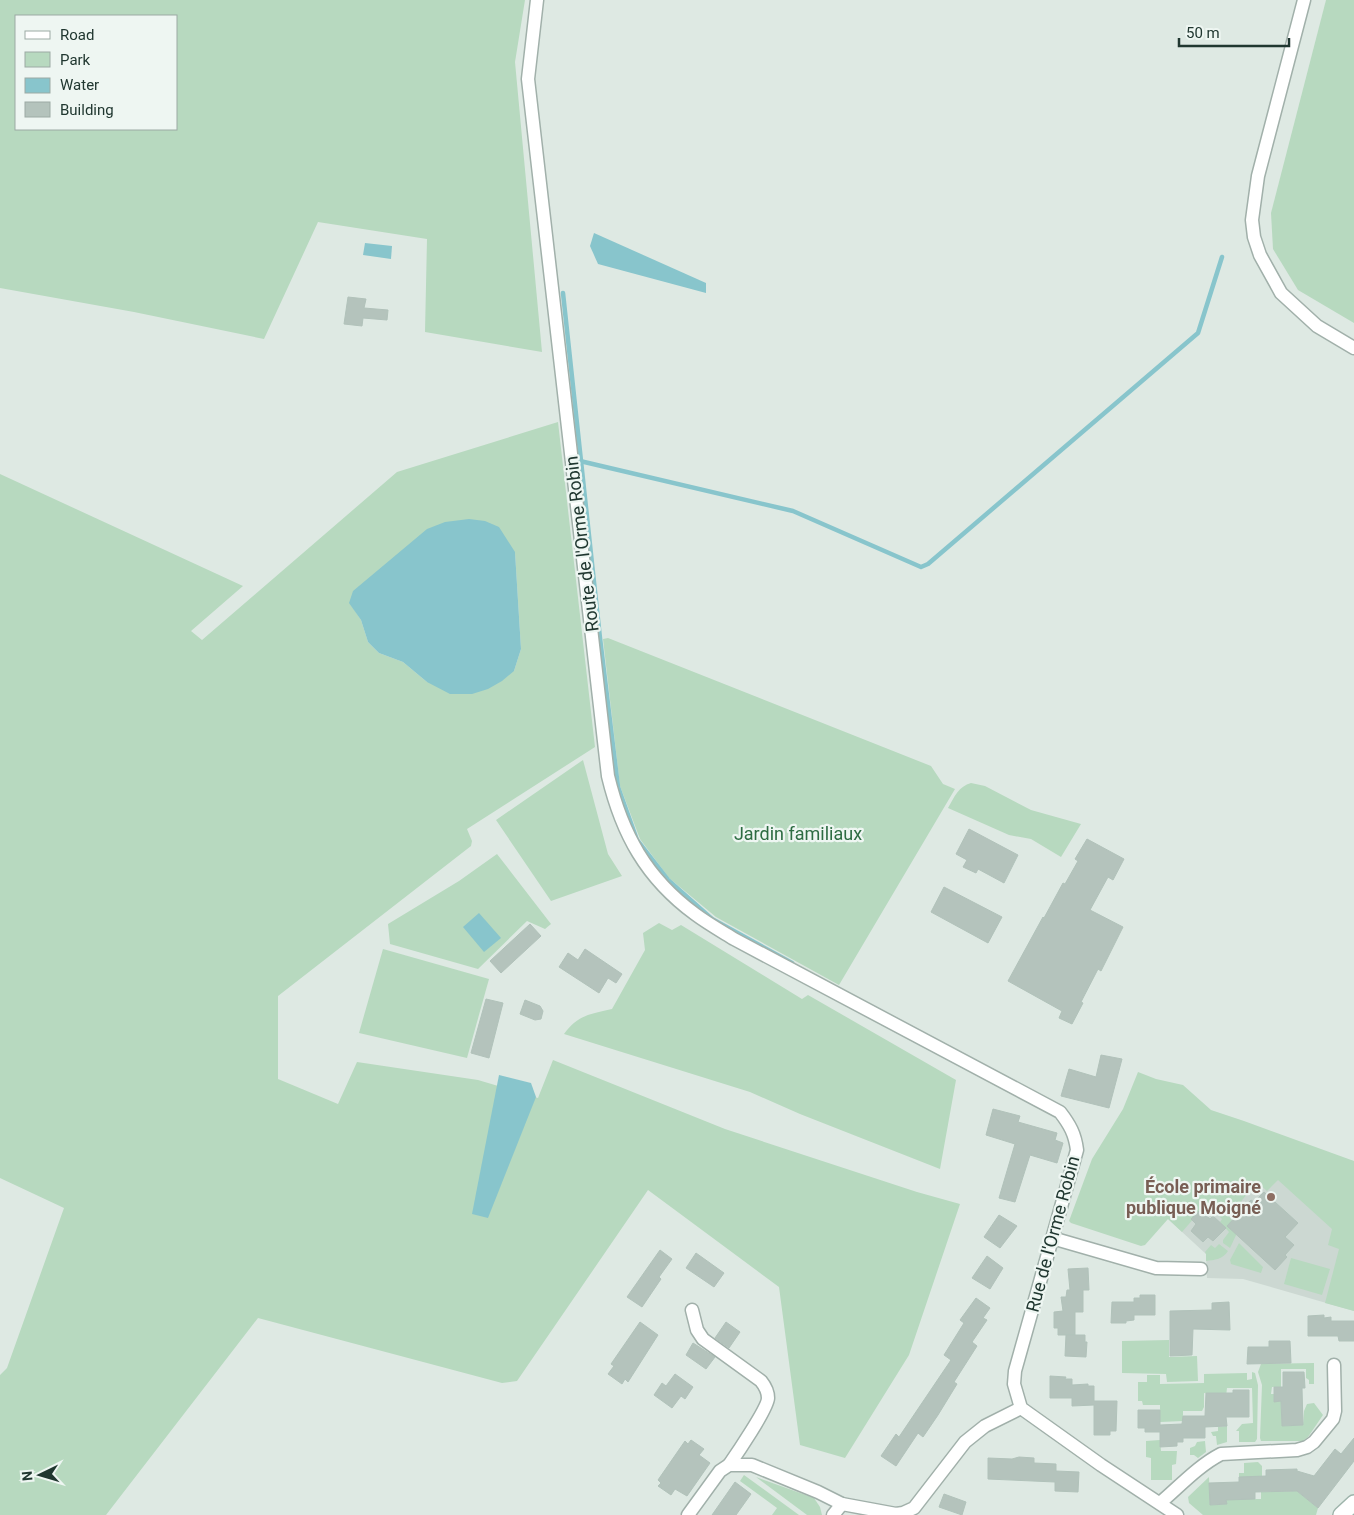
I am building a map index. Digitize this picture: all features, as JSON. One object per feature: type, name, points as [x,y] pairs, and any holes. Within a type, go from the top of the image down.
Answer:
[{"type":"street","name":"Route de l'Orme Robin","points":[[537,0],[528,80],[608,776],[615,806],[633,846],[660,884],[694,914],[734,939],[822,986]]},
{"type":"street","points":[[1304,0],[1258,176],[1252,220],[1254,238],[1260,255],[1281,293],[1317,326],[1354,348]]},
{"type":"street","name":"Rue de l'Orme Robin","points":[[822,986],[1060,1112],[1075,1136],[1077,1150],[1015,1371],[1014,1384],[1021,1408]]},
{"type":"street","points":[[1052,1238],[1156,1268],[1201,1270]]},
{"type":"street","points":[[688,1515],[720,1471],[729,1465],[764,1411],[768,1400],[766,1389],[760,1381],[702,1339],[697,1330],[692,1310]]},
{"type":"street","points":[[1160,1503],[1212,1458],[1221,1454],[1298,1450],[1314,1442],[1333,1419],[1335,1411],[1334,1365]]},
{"type":"street","points":[[729,1465],[752,1465],[842,1504],[896,1514],[903,1513],[914,1508],[965,1442],[986,1426],[1021,1408],[1177,1515]]},
{"type":"street","points":[[1341,1515],[1354,1503]]},
{"type":"street","points":[[833,1515],[842,1504]]},
{"type":"shaded area","name":"École primaire publique Moigné","points":[[1237,1143],[1354,1161],[1354,1311],[1243,1279],[1207,1278],[1206,1254],[1168,1219]]},
{"type":"green space","points":[[0,0],[525,0],[515,62],[542,352],[425,332],[427,239],[318,222],[264,339],[134,312],[0,288]]},
{"type":"green space","points":[[1326,0],[1354,0],[1354,323],[1298,290],[1273,249],[1271,213]]},
{"type":"green space","points":[[558,422],[595,747],[467,829],[472,841],[471,846],[278,996],[278,1079],[338,1104],[357,1062],[478,1080],[538,1098],[553,1060],[725,1129],[917,1192],[960,1204],[909,1355],[845,1458],[800,1445],[779,1287],[648,1190],[517,1381],[502,1383],[258,1318],[106,1515],[0,1515],[0,1375],[7,1368],[64,1208],[0,1178],[0,474],[243,586],[191,631],[202,640],[397,472]],"holes":[[[515,552],[521,649],[514,671],[427,682],[403,662],[379,653],[368,642],[361,620],[350,603]]]},
{"type":"green space","name":"Jardin familiaux","points":[[608,638],[931,766],[943,784],[955,789],[839,985],[716,917],[669,878],[640,839],[620,786],[603,639]]},
{"type":"green space","points":[[583,760],[608,854],[622,876],[551,901],[496,820]]},
{"type":"green space","points":[[971,783],[985,786],[1031,810],[1081,824],[1061,857],[1031,839],[1009,835],[948,808],[960,789]]},
{"type":"green space","points":[[497,854],[551,924],[545,929],[527,921],[478,969],[390,944],[388,924],[459,881]]},
{"type":"green space","points":[[659,923],[672,930],[681,925],[802,999],[808,995],[956,1080],[940,1169],[800,1114],[750,1092],[564,1034],[574,1023],[585,1016],[612,1009],[645,950],[643,933]]},
{"type":"green space","points":[[383,949],[489,979],[467,1058],[359,1033]]},
{"type":"green space","points":[[1138,1072],[1156,1079],[1183,1085],[1211,1110],[1354,1161],[1354,1311],[1325,1303],[1339,1249],[1328,1245],[1332,1229],[1278,1180],[1267,1191],[1257,1182],[1229,1216],[1238,1231],[1230,1248],[1223,1243],[1229,1232],[1220,1222],[1222,1219],[1213,1210],[1209,1214],[1202,1209],[1182,1232],[1168,1219],[1145,1245],[1141,1246],[1069,1221],[1092,1159],[1123,1109]]},
{"type":"green space","points":[[1239,1243],[1263,1267],[1261,1273],[1231,1264],[1230,1260]]},
{"type":"green space","points":[[1219,1244],[1228,1251],[1226,1254],[1218,1259],[1206,1261],[1205,1252],[1211,1245],[1215,1248]]},
{"type":"green space","points":[[1291,1258],[1330,1269],[1322,1295],[1284,1284]]},
{"type":"green space","points":[[1169,1340],[1169,1357],[1197,1356],[1198,1381],[1167,1382],[1166,1374],[1122,1373],[1122,1341]]},
{"type":"green space","points":[[1314,1363],[1314,1384],[1309,1384],[1309,1380],[1306,1378],[1306,1369],[1281,1369],[1281,1387],[1272,1387],[1271,1394],[1274,1394],[1274,1401],[1281,1401],[1282,1426],[1303,1425],[1304,1411],[1307,1404],[1314,1403],[1323,1415],[1308,1437],[1303,1441],[1261,1441],[1262,1385],[1258,1372],[1261,1364]]},
{"type":"green space","points":[[1252,1372],[1255,1373],[1258,1385],[1257,1439],[1255,1442],[1239,1442],[1239,1431],[1236,1431],[1242,1424],[1253,1423],[1252,1388],[1227,1388],[1226,1397],[1204,1393],[1204,1407],[1202,1411],[1183,1411],[1183,1421],[1160,1422],[1160,1405],[1143,1405],[1142,1401],[1138,1401],[1138,1382],[1147,1382],[1147,1375],[1160,1375],[1160,1384],[1204,1383],[1204,1374],[1247,1373],[1247,1380],[1252,1379]]},
{"type":"green space","points":[[1227,1426],[1227,1442],[1217,1445],[1216,1436],[1213,1436],[1211,1432],[1218,1431],[1218,1427]]},
{"type":"green space","points":[[1160,1440],[1161,1451],[1177,1451],[1176,1464],[1172,1465],[1172,1480],[1151,1480],[1151,1458],[1146,1457],[1146,1441]]},
{"type":"green space","points":[[1205,1441],[1206,1452],[1198,1458],[1190,1455],[1190,1448],[1195,1446],[1197,1442]]},
{"type":"green space","points":[[1258,1462],[1262,1466],[1262,1477],[1239,1477],[1239,1473],[1244,1473],[1244,1463]]},
{"type":"green space","points":[[744,1475],[799,1515],[772,1515],[777,1508],[740,1481]]},
{"type":"green space","points":[[756,1477],[814,1498],[820,1507],[822,1515],[807,1515]]},
{"type":"green space","points":[[1209,1477],[1210,1505],[1226,1504],[1226,1499],[1261,1499],[1261,1492],[1297,1491],[1318,1508],[1316,1515],[1203,1515],[1189,1503],[1188,1497]]},
{"type":"water","points":[[594,233],[706,283],[706,293],[598,264],[590,246]]},
{"type":"water","points":[[365,243],[392,246],[391,259],[363,255]]},
{"type":"water","points":[[469,519],[485,521],[499,527],[515,552],[521,649],[514,671],[502,681],[488,689],[472,694],[450,694],[427,682],[403,662],[379,653],[368,642],[361,620],[349,603],[353,591],[427,529],[445,522]]},
{"type":"water","points":[[479,913],[501,938],[484,952],[463,927]]},
{"type":"water","points":[[499,1075],[531,1083],[536,1097],[488,1218],[472,1214]]},
{"type":"building","points":[[348,297],[366,299],[364,308],[388,310],[387,320],[363,318],[362,326],[344,324]]},
{"type":"building","points":[[969,829],[1018,855],[1004,883],[978,869],[976,873],[963,867],[967,860],[956,854]]},
{"type":"building","points":[[1087,839],[1124,859],[1113,880],[1108,877],[1090,910],[1123,927],[1101,971],[1098,969],[1072,1024],[1059,1018],[1062,1011],[1008,981],[1043,917],[1078,861],[1075,859]]},
{"type":"building","points":[[944,887],[1002,917],[988,943],[931,912]]},
{"type":"building","points":[[530,924],[541,936],[501,973],[490,961]]},
{"type":"building","points":[[585,949],[622,974],[616,983],[608,978],[599,993],[559,967],[568,953],[578,960]]},
{"type":"building","points":[[486,999],[503,1003],[489,1058],[471,1053]]},
{"type":"building","points":[[525,1000],[540,1006],[543,1011],[541,1019],[535,1020],[520,1014]]},
{"type":"building","points":[[1101,1055],[1122,1059],[1109,1108],[1061,1096],[1069,1069],[1096,1077]]},
{"type":"building","points":[[993,1109],[1020,1116],[1018,1122],[1057,1133],[1055,1140],[1063,1143],[1057,1163],[1030,1155],[1015,1202],[999,1198],[1015,1144],[986,1135]]},
{"type":"building","points":[[1264,1192],[1298,1223],[1285,1237],[1294,1245],[1285,1255],[1287,1257],[1275,1270],[1227,1226],[1251,1200],[1254,1202]]},
{"type":"building","points":[[1200,1210],[1210,1219],[1213,1216],[1226,1228],[1213,1241],[1208,1237],[1203,1242],[1191,1231],[1196,1224],[1191,1219]]},
{"type":"building","points":[[999,1215],[1017,1226],[1000,1248],[984,1237]]},
{"type":"building","points":[[660,1250],[672,1259],[642,1307],[627,1297]]},
{"type":"building","points":[[696,1253],[724,1273],[714,1287],[686,1268]]},
{"type":"building","points":[[987,1256],[1003,1268],[990,1289],[972,1278]]},
{"type":"building","points":[[1088,1268],[1089,1290],[1083,1290],[1083,1312],[1075,1312],[1075,1335],[1058,1335],[1058,1328],[1054,1328],[1054,1312],[1063,1311],[1061,1297],[1066,1297],[1067,1290],[1070,1290],[1068,1269]]},
{"type":"building","points":[[1140,1295],[1155,1295],[1155,1315],[1134,1315],[1134,1320],[1126,1321],[1126,1323],[1111,1323],[1112,1302],[1134,1302],[1134,1298],[1140,1298]]},
{"type":"building","points":[[976,1298],[990,1308],[983,1318],[987,1320],[972,1342],[977,1346],[954,1382],[957,1384],[938,1415],[923,1437],[918,1433],[896,1466],[881,1456],[896,1434],[899,1437],[951,1360],[944,1355],[964,1323],[960,1320]]},
{"type":"building","points":[[1229,1302],[1230,1330],[1193,1329],[1192,1355],[1170,1356],[1170,1311],[1212,1310],[1212,1303]]},
{"type":"building","points":[[1324,1315],[1324,1318],[1331,1317],[1331,1321],[1354,1321],[1354,1341],[1339,1341],[1338,1336],[1308,1336],[1308,1316]]},
{"type":"building","points":[[640,1322],[658,1335],[628,1382],[625,1379],[622,1384],[608,1374],[614,1366],[611,1364]]},
{"type":"building","points":[[726,1322],[740,1332],[729,1348],[715,1338]]},
{"type":"building","points":[[1066,1335],[1085,1335],[1085,1342],[1087,1342],[1086,1357],[1065,1356]]},
{"type":"building","points":[[1269,1341],[1290,1341],[1291,1363],[1247,1364],[1248,1347],[1269,1347]]},
{"type":"building","points":[[693,1343],[715,1357],[706,1369],[686,1355]]},
{"type":"building","points":[[1283,1372],[1304,1372],[1305,1388],[1302,1388],[1303,1425],[1282,1426],[1281,1401],[1274,1402],[1274,1387],[1283,1387]]},
{"type":"building","points":[[675,1374],[693,1387],[685,1399],[681,1396],[672,1408],[654,1395],[662,1383],[666,1386]]},
{"type":"building","points":[[1050,1376],[1072,1379],[1072,1385],[1088,1384],[1088,1386],[1094,1386],[1094,1401],[1117,1401],[1116,1431],[1110,1431],[1110,1435],[1094,1435],[1094,1405],[1072,1406],[1072,1398],[1050,1398]]},
{"type":"building","points":[[1233,1390],[1249,1390],[1249,1417],[1226,1417],[1227,1426],[1205,1427],[1205,1438],[1183,1438],[1183,1442],[1177,1442],[1177,1446],[1160,1447],[1160,1432],[1145,1432],[1145,1428],[1138,1428],[1138,1410],[1160,1410],[1160,1425],[1182,1424],[1183,1416],[1205,1416],[1206,1393],[1233,1393]]},
{"type":"building","points":[[1354,1438],[1354,1461],[1318,1508],[1297,1491],[1255,1492],[1255,1499],[1226,1500],[1227,1504],[1210,1505],[1209,1483],[1239,1482],[1239,1477],[1266,1476],[1266,1470],[1297,1469],[1297,1471],[1314,1476],[1335,1449],[1341,1454]]},
{"type":"building","points":[[691,1440],[704,1449],[699,1455],[710,1463],[687,1496],[675,1489],[671,1495],[658,1486],[661,1483],[658,1480],[685,1441],[688,1444]]},
{"type":"building","points":[[1019,1457],[1034,1458],[1034,1463],[1056,1464],[1056,1471],[1079,1472],[1078,1492],[1055,1491],[1055,1482],[988,1479],[988,1458],[1012,1459]]},
{"type":"building","points":[[735,1482],[751,1494],[736,1515],[712,1515]]},
{"type":"building","points":[[944,1494],[966,1502],[962,1515],[939,1507]]},
{"type":"waterway","points":[[580,461],[793,511],[921,567],[928,564],[1198,333],[1222,257]]},
{"type":"waterway","points":[[563,293],[618,787],[637,840],[668,880],[712,919],[792,963]]},
{"type":"place","name":"École primaire publique Moigné","points":[[1271,1197]]}]
